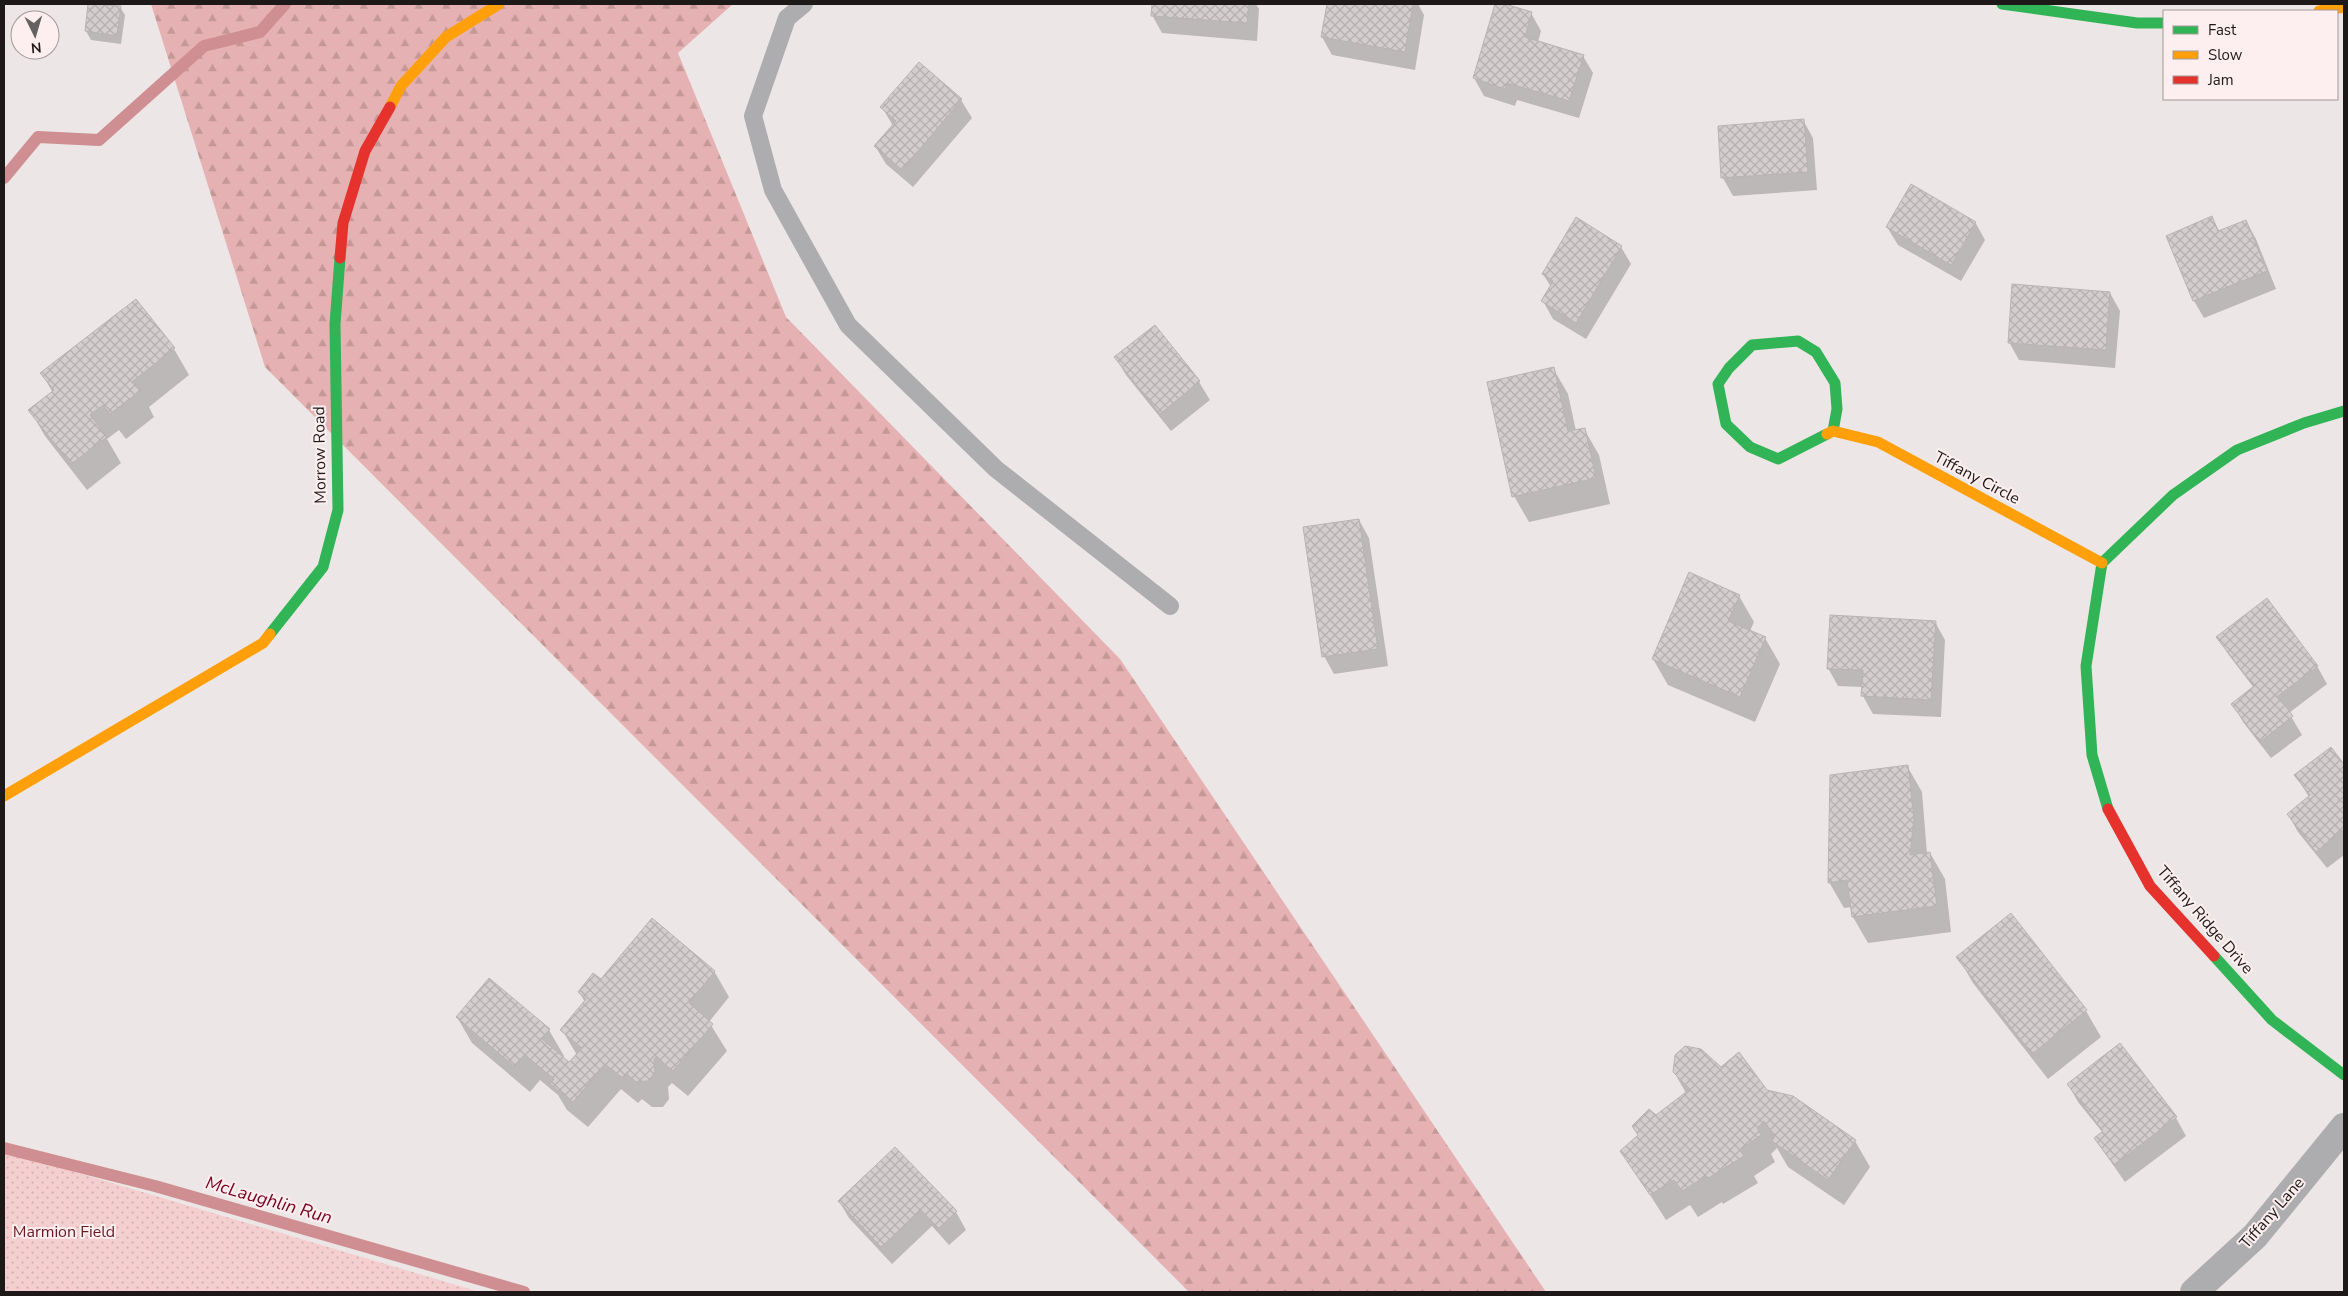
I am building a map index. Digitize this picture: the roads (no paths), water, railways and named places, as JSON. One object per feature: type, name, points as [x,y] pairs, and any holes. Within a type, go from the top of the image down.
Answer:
[{"type":"street","name":"Morrow Road","points":[[4,796],[262,643],[322,567],[338,510],[335,324],[343,223],[365,151],[401,86],[446,37],[499,4]]},
{"type":"street","points":[[2002,4],[2137,23],[2163,23]]},
{"type":"street","points":[[2325,10],[2344,7]]},
{"type":"street","points":[[1798,341],[1816,352],[1835,383],[1837,408],[1833,431],[1778,459],[1750,447],[1726,424],[1718,384],[1729,368],[1752,345],[1798,341]]},
{"type":"street","points":[[2102,564],[2173,495],[2237,450],[2304,423],[2344,411]]},
{"type":"street","name":"Tiffany Circle","points":[[1833,431],[1878,442],[2102,564]]},
{"type":"street","name":"Tiffany Ridge Drive","points":[[2102,564],[2086,666],[2092,755],[2110,815],[2150,886],[2272,1020],[2344,1075]]},
{"type":"street","name":"Tiffany Lane","points":[[2194,1292],[2255,1236],[2344,1127]]},
{"type":"lane","points":[[804,4],[787,18],[752,116],[773,190],[848,325],[996,469],[1170,606]]},
{"type":"waterway","points":[[4,178],[38,137],[99,140],[204,46],[260,32],[285,4]]},
{"type":"waterway","name":"McLaughlin Run","points":[[4,1148],[155,1186],[524,1292]]},
{"type":"park label","name":"Marmion Field","points":[[64,1232]]}]
